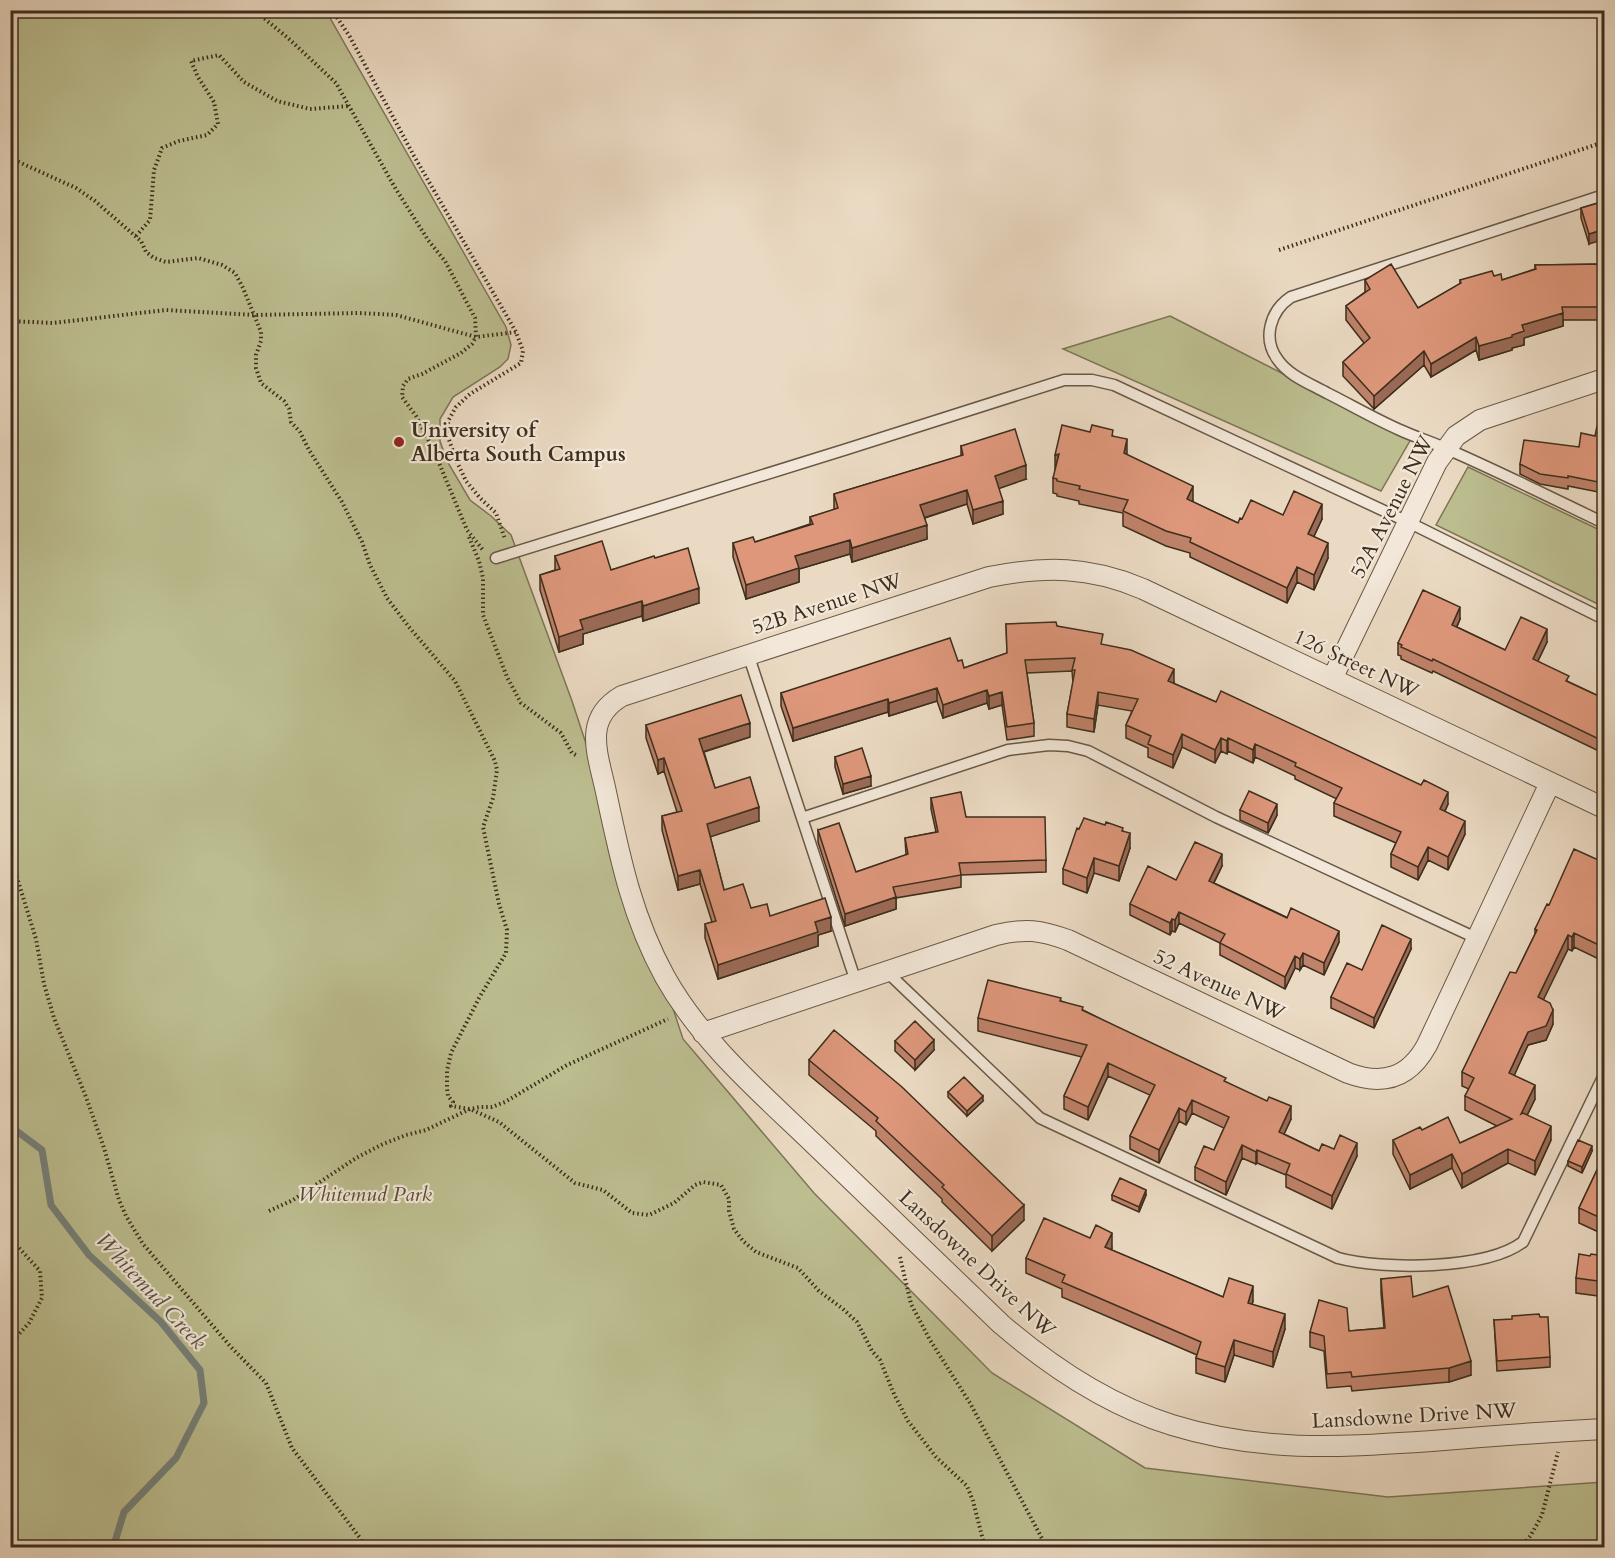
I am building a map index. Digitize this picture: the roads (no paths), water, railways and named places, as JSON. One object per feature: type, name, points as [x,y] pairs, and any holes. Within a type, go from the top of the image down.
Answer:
[{"type":"street","name":"52A Avenue NW","points":[[1332,679],[1437,462],[1456,436],[1480,420],[1605,379]]},
{"type":"street","name":"52B Avenue NW","points":[[597,720],[609,703],[622,696],[989,577],[1019,571],[1049,569],[1084,571]]},
{"type":"street","name":"126 Street NW","points":[[1084,571],[1126,582],[1605,808]]},
{"type":"street","name":"Lansdowne Drive NW","points":[[597,720],[596,742],[622,869],[636,914],[665,977],[687,1010],[745,1079],[1001,1324],[1044,1359],[1112,1401],[1170,1425],[1227,1439],[1292,1447],[1370,1445],[1605,1429]]},
{"type":"street","name":"52 Avenue NW","points":[[704,1033],[996,935],[1039,930],[1068,940],[1348,1073],[1360,1077],[1383,1079],[1403,1072],[1414,1065],[1421,1055],[1550,783]]},
{"type":"lane","points":[[1605,195],[1309,290],[1282,303],[1270,325],[1272,350],[1278,362],[1296,377],[1402,431],[1446,448],[1605,523]]},
{"type":"lane","points":[[496,558],[1064,380],[1092,380],[1114,385],[1408,522],[1605,619]]},
{"type":"lane","points":[[748,654],[856,982]]},
{"type":"lane","points":[[802,818],[1008,750],[1030,746],[1068,746],[1088,751],[1108,760],[1216,817],[1476,938]]},
{"type":"lane","points":[[887,972],[1040,1118],[1338,1258],[1364,1264],[1402,1266],[1491,1257],[1509,1252],[1523,1242],[1605,1075]]},
{"type":"waterway","name":"Whitemud Creek","points":[[10,1126],[42,1150],[51,1205],[89,1255],[161,1322],[200,1370],[204,1403],[176,1458],[124,1512],[113,1548]]},
{"type":"place","name":"University of Alberta South Campus","points":[[399,442]]},
{"type":"park label","name":"Whitemud Park","points":[[365,1194]]}]
